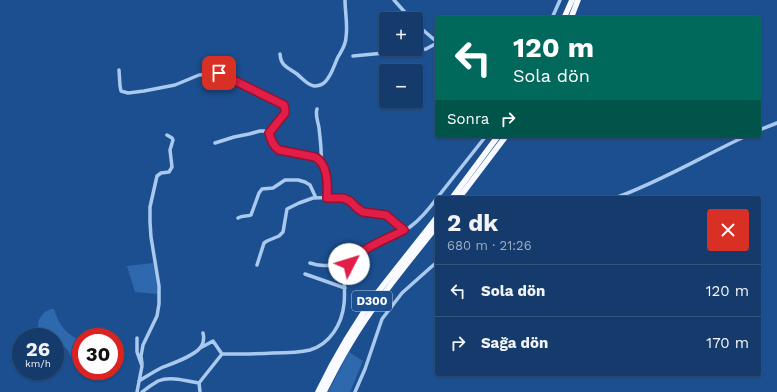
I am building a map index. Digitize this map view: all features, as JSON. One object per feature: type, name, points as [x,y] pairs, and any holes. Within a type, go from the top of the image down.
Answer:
[{"type":"highway","points":[[565,16],[572,0]]},
{"type":"highway","points":[[572,16],[578,0]]},
{"type":"highway","points":[[453,196],[497,138]]},
{"type":"highway","points":[[461,196],[504,138]]},
{"type":"highway","name":"D300","points":[[318,392],[325,377],[361,316],[435,220]]},
{"type":"highway","name":"D300","points":[[324,392],[350,343],[366,319],[435,229]]},
{"type":"street","points":[[280,54],[284,65],[308,84],[315,86],[324,83],[346,42],[345,0]]},
{"type":"street","points":[[394,0],[405,12]]},
{"type":"street","points":[[553,16],[560,0]]},
{"type":"street","points":[[423,30],[435,40]]},
{"type":"street","points":[[353,56],[426,49],[435,43]]},
{"type":"street","points":[[119,70],[121,91],[128,93],[175,85],[200,75],[219,73],[284,105],[285,113],[269,133]]},
{"type":"street","points":[[317,109],[316,115],[321,162],[326,176],[327,198]]},
{"type":"street","points":[[761,129],[777,123]]},
{"type":"street","points":[[215,143],[234,137],[265,131],[269,133],[274,144],[279,150],[315,157],[321,162]]},
{"type":"street","points":[[137,392],[142,366],[141,356],[143,344],[157,316],[158,310],[159,286],[151,237],[150,207],[157,176],[161,173],[169,172],[172,167],[170,150],[173,140],[167,135]]},
{"type":"street","points":[[439,196],[484,138]]},
{"type":"street","points":[[620,196],[742,138]]},
{"type":"street","points":[[238,218],[251,215],[259,193],[262,190],[273,188],[285,180],[307,182],[311,186],[316,198]]},
{"type":"street","points":[[257,265],[264,243],[279,236],[283,232],[287,209],[313,198],[343,198],[350,201],[363,212],[386,215],[404,230]]},
{"type":"street","points":[[200,392],[199,382],[222,354],[287,352],[306,350],[319,346],[332,335],[342,316],[345,288],[344,276],[349,264],[375,244],[413,224],[421,218],[435,200]]},
{"type":"street","points":[[310,263],[326,266],[349,264]]},
{"type":"street","points":[[355,392],[365,369],[382,318],[402,293],[435,264]]},
{"type":"street","points":[[305,274],[345,288]]},
{"type":"street","points":[[202,333],[204,340],[202,347]]},
{"type":"street","points":[[137,338],[138,358],[142,364]]},
{"type":"street","points":[[139,381],[159,369],[178,362],[213,341],[222,354]]},
{"type":"street","points":[[142,392],[164,380],[171,379],[199,382]]},
{"type":"shaded area","points":[[153,263],[158,294],[135,292],[127,266]]},
{"type":"shaded area","points":[[54,309],[64,328],[38,328],[39,320],[43,313]]},
{"type":"shaded area","points":[[64,328],[72,337],[72,357],[65,347]]},
{"type":"shaded area","points":[[349,352],[363,361],[350,392],[328,392]]},
{"type":"route","points":[[219,73],[284,105],[285,113],[269,133],[272,142],[279,150],[315,157],[320,160],[326,176],[327,198],[345,198],[363,212],[386,215],[404,230],[375,244],[349,264]]}]
